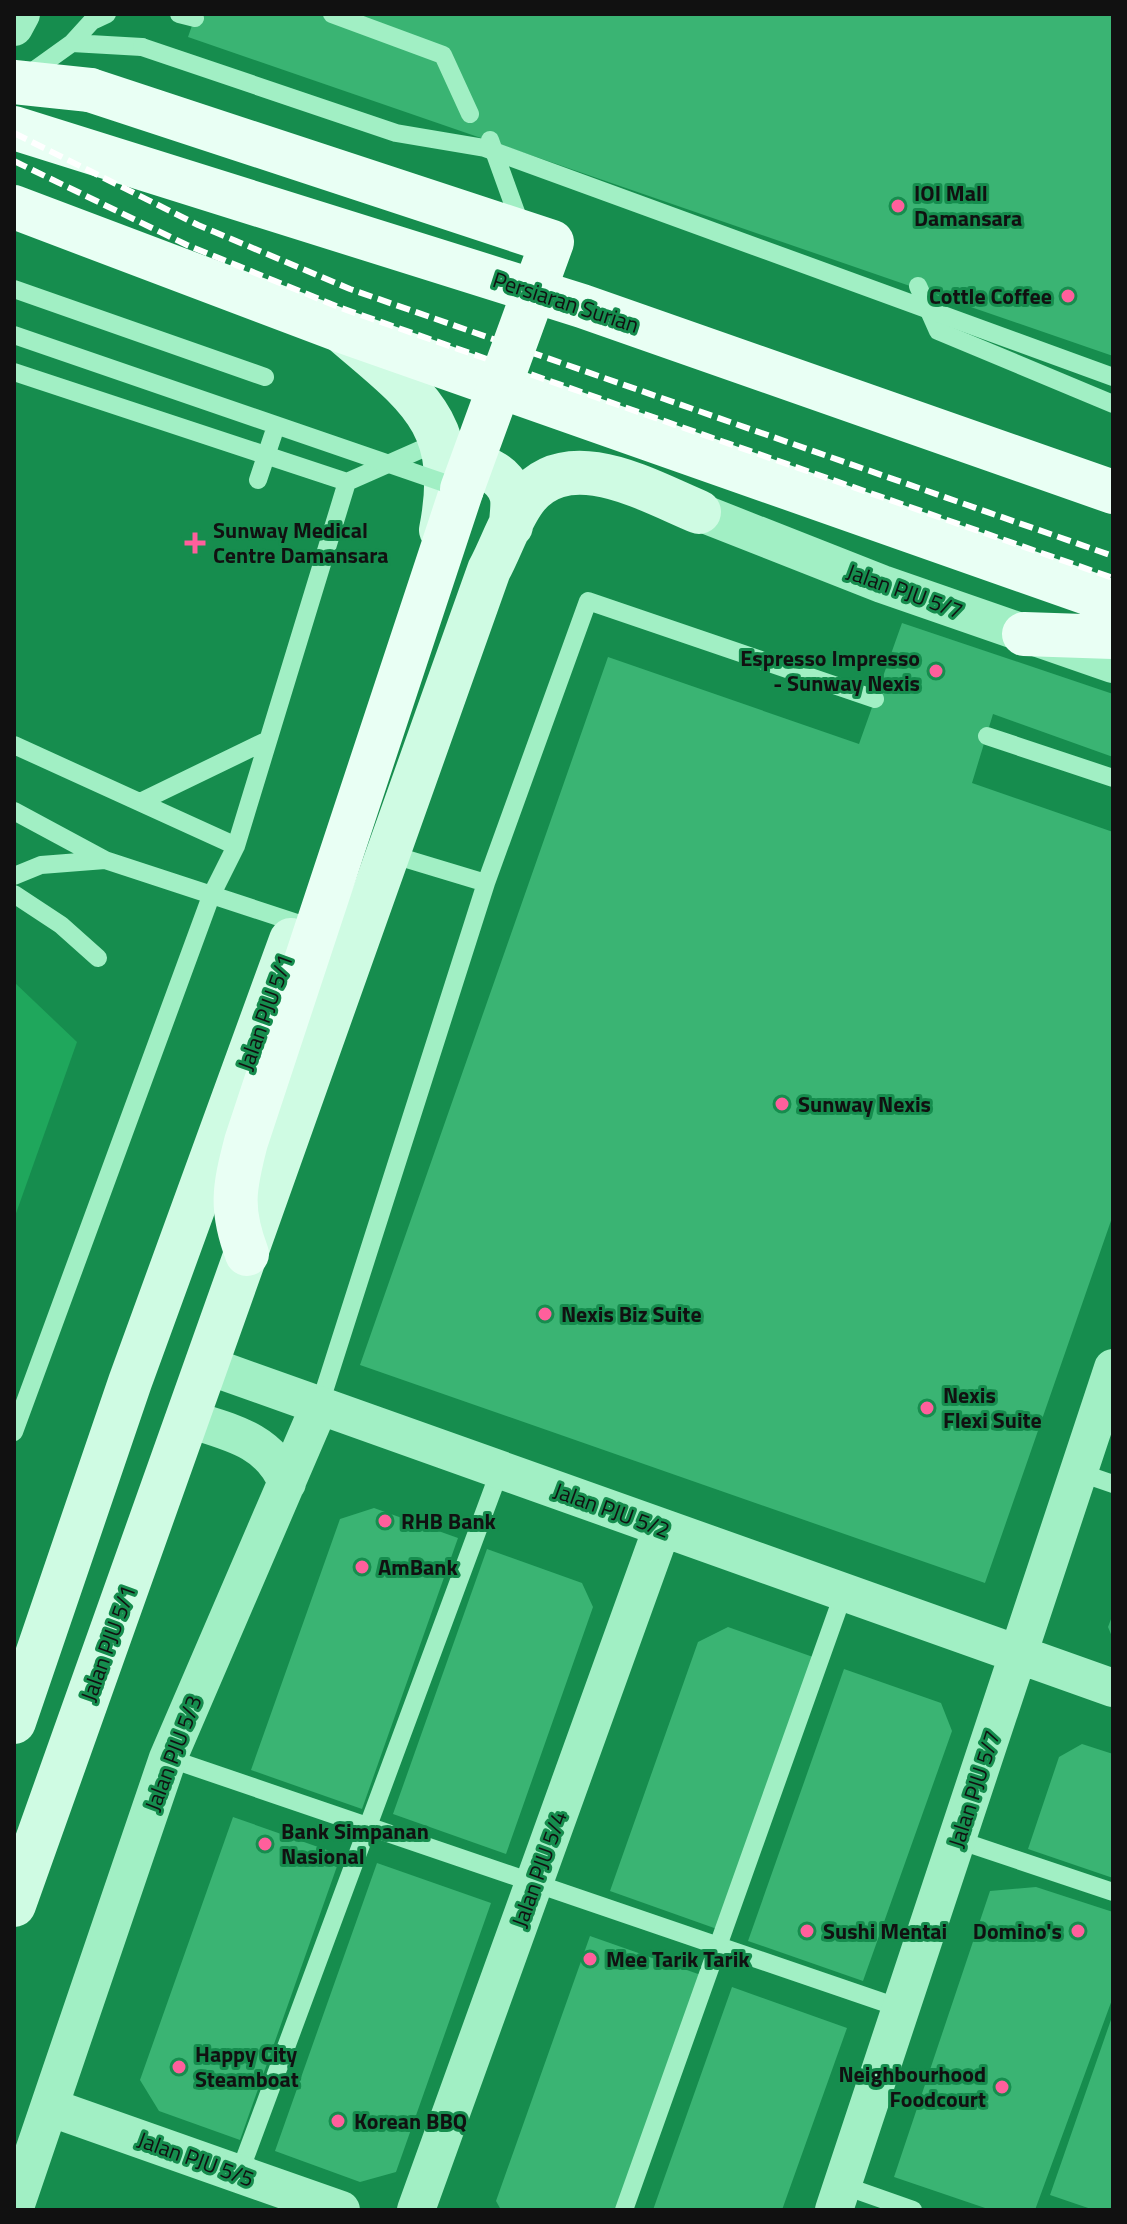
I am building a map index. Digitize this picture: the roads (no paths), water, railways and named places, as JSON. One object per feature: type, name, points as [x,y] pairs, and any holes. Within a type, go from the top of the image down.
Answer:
[{"type":"main road","points":[[15,82],[90,90],[552,242],[455,491],[246,1142],[233,1197],[234,1222],[247,1254]]},
{"type":"main road","name":"Persiaran Surian","points":[[14,128],[569,288],[1113,492]]},
{"type":"main road","points":[[14,207],[342,331],[1113,602]]},
{"type":"main road","points":[[1024,634],[1113,637]]},
{"type":"street","points":[[14,30],[21,14]]},
{"type":"street","name":"Jalan PJU 5/1","points":[[14,1722],[130,1382],[455,491],[436,423],[412,392],[342,331]]},
{"type":"street","points":[[455,491],[462,473],[473,468],[490,470],[503,480],[512,495],[511,526]]},
{"type":"street","name":"Jalan PJU 5/1","points":[[14,1905],[489,570],[524,500],[546,478],[568,471],[622,481],[699,512]]},
{"type":"street","name":"Jalan PJU 5/7","points":[[699,512],[1024,634],[1113,664]]},
{"type":"street","name":"Jalan PJU 5/2","points":[[206,1365],[1113,1688]]},
{"type":"street","name":"Jalan PJU 5/7","points":[[838,2198],[903,2009],[1017,1653],[1097,1478],[1113,1368]]},
{"type":"street","name":"Jalan PJU 5/3","points":[[14,2210],[52,2108],[168,1758],[319,1407]]},
{"type":"street","points":[[189,1419],[259,1444],[279,1463],[287,1483]]},
{"type":"street","name":"Jalan PJU 5/4","points":[[416,2210],[662,1528]]},
{"type":"street","name":"Jalan PJU 5/5","points":[[52,2108],[341,2210]]},
{"type":"lane","points":[[14,30],[31,14]]},
{"type":"lane","points":[[15,82],[72,43],[92,21],[107,14]]},
{"type":"lane","points":[[332,14],[443,55],[470,114]]},
{"type":"lane","points":[[72,43],[142,47],[396,133],[485,148],[1113,377]]},
{"type":"lane","points":[[490,140],[517,215],[569,288]]},
{"type":"lane","points":[[918,286],[938,331],[1113,404]]},
{"type":"lane","points":[[14,289],[265,377]]},
{"type":"lane","points":[[14,335],[455,491]]},
{"type":"lane","points":[[14,372],[347,482],[440,441]]},
{"type":"lane","points":[[258,480],[276,426]]},
{"type":"lane","points":[[14,1432],[211,896],[236,846],[347,482]]},
{"type":"lane","points":[[319,1407],[486,883],[588,601],[875,699]]},
{"type":"lane","points":[[987,736],[1113,778]]},
{"type":"lane","points":[[140,802],[268,740]]},
{"type":"lane","points":[[14,745],[236,846]]},
{"type":"lane","points":[[14,811],[105,860],[297,923]]},
{"type":"lane","points":[[390,854],[486,883]]},
{"type":"lane","points":[[14,876],[41,865],[105,860]]},
{"type":"lane","points":[[14,894],[61,925],[98,958]]},
{"type":"lane","points":[[239,2174],[366,1824],[500,1470]]},
{"type":"lane","points":[[624,2210],[844,1592]]},
{"type":"lane","points":[[168,1758],[903,2009]]},
{"type":"lane","points":[[958,1840],[1113,1892]]},
{"type":"lane","points":[[838,2198],[913,2210]]},
{"type":"railway","points":[[14,133],[198,225],[350,289],[1113,556]]},
{"type":"railway","points":[[14,161],[187,245],[341,308],[1113,578]]},
{"type":"place","name":"IOI Mall Damansara","points":[[898,206]]},
{"type":"place","name":"Cottle Coffee","points":[[1068,296]]},
{"type":"place","name":"Sunway Medical Centre Damansara","points":[[195,543]]},
{"type":"place","name":"Espresso Impresso - Sunway Nexis","points":[[936,671]]},
{"type":"place","name":"Sunway Nexis","points":[[782,1104]]},
{"type":"place","name":"Nexis Biz Suite","points":[[545,1314]]},
{"type":"place","name":"Nexis Flexi Suite","points":[[927,1408]]},
{"type":"place","name":"RHB Bank","points":[[385,1521]]},
{"type":"place","name":"AmBank","points":[[362,1567]]},
{"type":"place","name":"Bank Simpanan Nasional","points":[[265,1844]]},
{"type":"place","name":"Sushi Mentai","points":[[807,1931]]},
{"type":"place","name":"Domino's","points":[[1078,1931]]},
{"type":"place","name":"Mee Tarik Tarik","points":[[590,1959]]},
{"type":"place","name":"Happy City Steamboat","points":[[179,2067]]},
{"type":"place","name":"Neighbourhood Foodcourt","points":[[1002,2087]]},
{"type":"place","name":"Korean BBQ","points":[[338,2121]]}]
